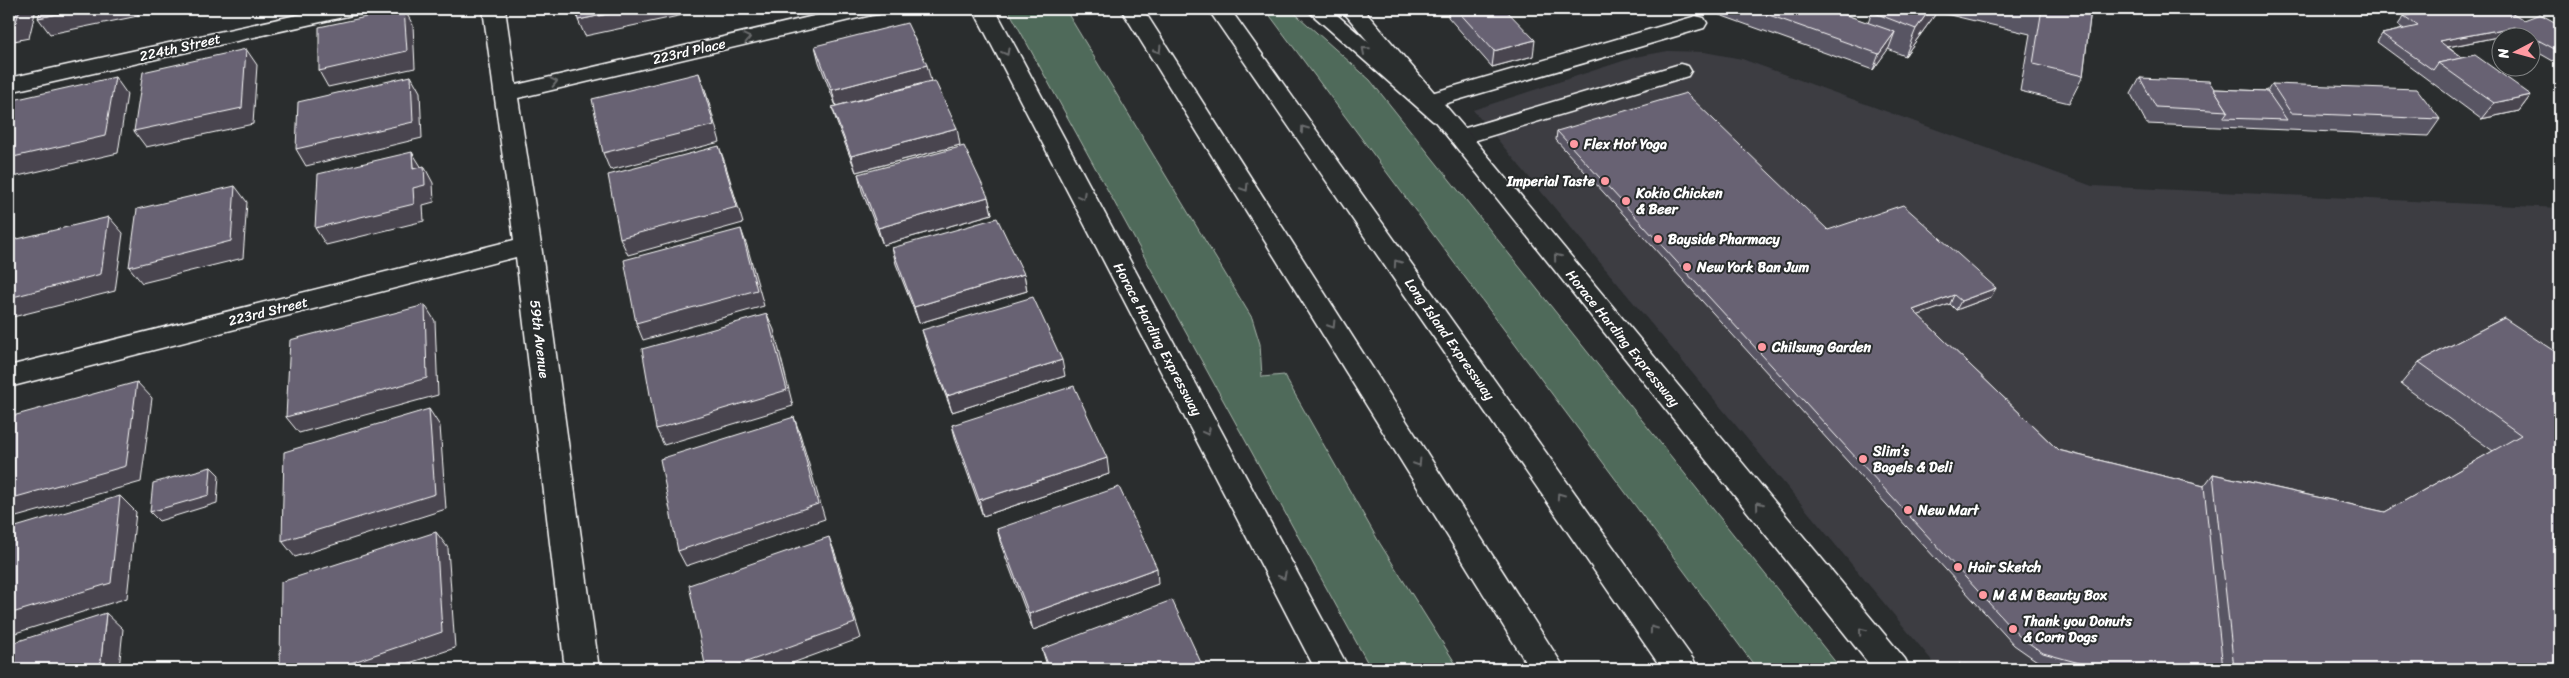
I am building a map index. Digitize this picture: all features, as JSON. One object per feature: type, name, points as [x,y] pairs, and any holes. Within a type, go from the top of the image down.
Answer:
[{"type":"main road","name":"224th Street","points":[[9,85],[352,9]]},
{"type":"main road","name":"59th Avenue","points":[[494,9],[528,245],[582,669]]},
{"type":"main road","name":"223rd Place","points":[[507,94],[871,9]]},
{"type":"main road","name":"Horace Harding Expressway","points":[[984,9],[1332,669]]},
{"type":"main road","points":[[1132,9],[1548,669]]},
{"type":"main road","name":"Long Island Expressway","points":[[1219,9],[1681,669]]},
{"type":"main road","points":[[1317,9],[1435,109],[1696,23]]},
{"type":"main road","name":"Horace Harding Expressway","points":[[1352,9],[1460,137],[1893,669]]},
{"type":"main road","points":[[1460,137],[1680,71]]},
{"type":"main road","name":"223rd Street","points":[[9,377],[528,245]]},
{"type":"path","points":[[1959,664],[1976,669]]},
{"type":"shaded area","points":[[1668,51],[1704,52],[1742,59],[2092,186],[2560,208],[2560,669],[1939,669],[1473,110],[1635,57]]},
{"type":"green space","points":[[1008,9],[1065,9],[1252,318],[1260,344],[1262,377],[1284,375],[1379,542],[1459,669],[1371,669]]},
{"type":"green space","points":[[1265,9],[1290,9],[1370,80],[1841,669],[1757,669]]},
{"type":"building","points":[[9,9],[20,9],[16,22],[9,23]]},
{"type":"building","points":[[41,9],[82,9],[38,18]]},
{"type":"building","points":[[404,9],[407,51],[319,71],[319,27]]},
{"type":"building","points":[[576,9],[632,9],[578,20]]},
{"type":"building","points":[[1456,9],[1505,9],[1535,40],[1494,51]]},
{"type":"building","points":[[1752,9],[1829,9],[1895,32],[1879,54]]},
{"type":"building","points":[[1875,9],[1930,9],[1916,29],[1872,12]]},
{"type":"building","points":[[2042,9],[2091,9],[2083,76],[2033,64]]},
{"type":"building","points":[[2441,9],[2506,9],[2524,20],[2540,14],[2560,25],[2560,52],[2542,42],[2542,28],[2492,28],[2492,31],[2439,41],[2462,58],[2438,63],[2433,70],[2382,34],[2418,26],[2404,16]]},
{"type":"building","points":[[907,23],[927,65],[832,90],[815,46]]},
{"type":"building","points":[[246,49],[242,108],[134,131],[143,72]]},
{"type":"building","points":[[2475,55],[2492,67],[2492,78],[2507,78],[2531,95],[2494,103],[2438,63]]},
{"type":"building","points":[[699,73],[714,125],[603,153],[592,99]]},
{"type":"building","points":[[411,76],[413,122],[296,149],[298,102]]},
{"type":"building","points":[[115,77],[105,136],[9,158],[9,101]]},
{"type":"building","points":[[2140,78],[2209,81],[2228,111],[2156,107]]},
{"type":"building","points":[[935,81],[957,128],[851,156],[832,107]]},
{"type":"building","points":[[2272,84],[2417,89],[2440,119],[2291,113]]},
{"type":"building","points":[[2214,89],[2267,91],[2287,120],[2223,118],[2228,111]]},
{"type":"building","points":[[1686,93],[1828,230],[1903,205],[1996,288],[1961,301],[1954,295],[1913,310],[2058,450],[2204,486],[2223,669],[2101,669],[2043,653],[2020,637],[1557,131]]},
{"type":"building","points":[[719,146],[737,207],[620,238],[608,175]]},
{"type":"building","points":[[964,146],[988,197],[878,228],[858,174]]},
{"type":"building","points":[[412,152],[413,169],[424,166],[425,185],[413,188],[414,204],[315,228],[318,174]]},
{"type":"building","points":[[235,186],[231,241],[129,267],[137,209]]},
{"type":"building","points":[[109,217],[101,274],[9,298],[9,241]]},
{"type":"building","points":[[997,218],[1024,274],[914,307],[892,248]]},
{"type":"building","points":[[741,229],[757,290],[636,323],[624,260]]},
{"type":"building","points":[[1033,297],[1062,360],[947,396],[922,330]]},
{"type":"building","points":[[425,305],[427,378],[286,417],[290,340]]},
{"type":"building","points":[[767,314],[787,390],[656,429],[642,349]]},
{"type":"building","points":[[2504,318],[2560,355],[2560,669],[2234,669],[2213,474],[2385,512],[2521,435],[2419,362]]},
{"type":"building","points":[[137,382],[126,466],[9,499],[9,417]]},
{"type":"building","points":[[1074,386],[1107,458],[979,500],[952,425]]},
{"type":"building","points":[[429,409],[435,494],[282,541],[284,452]]},
{"type":"building","points":[[794,417],[818,504],[678,551],[660,459]]},
{"type":"building","points":[[211,467],[209,495],[150,512],[153,483]]},
{"type":"building","points":[[1119,487],[1157,568],[1029,614],[997,529]]},
{"type":"building","points":[[120,496],[111,583],[9,614],[9,529]]},
{"type":"building","points":[[436,532],[442,632],[333,669],[280,669],[281,582]]},
{"type":"building","points":[[829,537],[855,623],[727,669],[706,669],[689,585]]},
{"type":"building","points":[[1172,600],[1204,669],[1050,669],[1042,649]]},
{"type":"building","points":[[106,613],[100,669],[9,669],[9,644]]},
{"type":"building","points":[[865,665],[866,669],[854,669]]},
{"type":"place","name":"Flex Hot Yoga","points":[[1574,144]]},
{"type":"place","name":"Imperial Taste","points":[[1605,181]]},
{"type":"place","name":"Kokio Chicken & Beer","points":[[1626,201]]},
{"type":"place","name":"Bayside Pharmacy","points":[[1658,239]]},
{"type":"place","name":"New York Ban Jum","points":[[1687,267]]},
{"type":"place","name":"Chilsung Garden","points":[[1762,347]]},
{"type":"place","name":"Slim’s Bagels & Deli","points":[[1863,459]]},
{"type":"place","name":"New Mart","points":[[1908,510]]},
{"type":"place","name":"Hair Sketch","points":[[1958,567]]},
{"type":"place","name":"M & M Beauty Box","points":[[1983,595]]},
{"type":"place","name":"Thank you Donuts & Corn Dogs","points":[[2013,629]]}]
